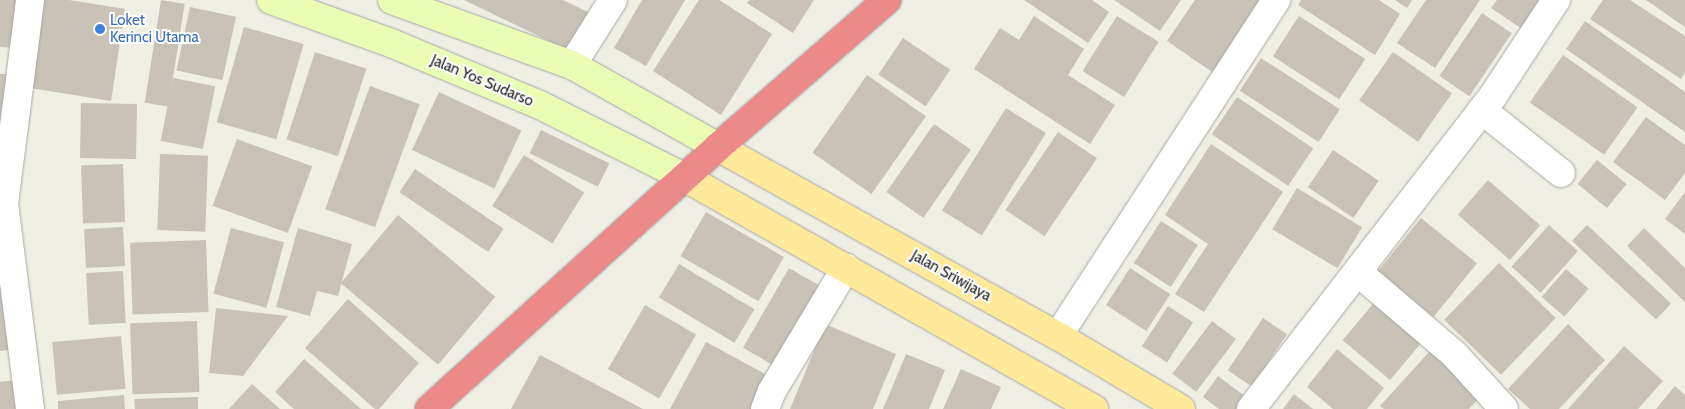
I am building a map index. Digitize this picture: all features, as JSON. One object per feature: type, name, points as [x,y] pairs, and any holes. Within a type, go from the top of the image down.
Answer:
[{"type":"highway","points":[[430,409],[718,147],[887,0]]},
{"type":"main road","name":"Jalan Yos Sudarso","points":[[271,0],[391,42],[540,105],[686,178]]},
{"type":"main road","points":[[392,0],[572,65],[718,147]]},
{"type":"main road","name":"Jalan Sriwijaya","points":[[718,147],[1058,336],[1181,409]]},
{"type":"main road","points":[[686,178],[1094,409]]},
{"type":"street","points":[[30,0],[4,204],[30,409]]},
{"type":"street","points":[[572,65],[613,0]]},
{"type":"street","points":[[1058,336],[1276,0]]},
{"type":"street","points":[[1251,409],[1359,273],[1482,110],[1556,0]]},
{"type":"street","points":[[1482,110],[1560,173]]},
{"type":"street","points":[[765,409],[772,391],[846,268]]},
{"type":"street","points":[[1359,273],[1454,354],[1504,409]]},
{"type":"building","points":[[0,0],[20,0],[17,48],[0,47]]},
{"type":"building","points":[[38,0],[69,0],[125,9],[111,101],[24,87]]},
{"type":"building","points":[[161,0],[185,4],[168,106],[145,103]]},
{"type":"building","points":[[464,0],[563,0],[592,14],[574,53]]},
{"type":"building","points":[[642,0],[685,0],[646,66],[614,48]]},
{"type":"building","points":[[699,0],[719,0],[772,34],[721,115],[653,71]]},
{"type":"building","points":[[749,0],[814,0],[793,33],[747,3]]},
{"type":"building","points":[[1024,0],[1092,0],[1109,12],[1088,43]]},
{"type":"building","points":[[1114,0],[1181,0],[1160,31]]},
{"type":"building","points":[[1195,0],[1270,0],[1218,76],[1167,41]]},
{"type":"building","points":[[1301,0],[1379,0],[1400,14],[1375,55],[1298,5]]},
{"type":"building","points":[[1395,0],[1412,0],[1407,8]]},
{"type":"building","points":[[1426,0],[1480,0],[1435,68],[1397,43]]},
{"type":"building","points":[[1497,0],[1546,0],[1525,31],[1491,8]]},
{"type":"building","points":[[1603,0],[1630,0],[1685,36],[1685,72],[1681,79],[1590,19]]},
{"type":"building","points":[[1646,0],[1685,0],[1685,27]]},
{"type":"building","points":[[190,7],[236,17],[222,80],[176,71]]},
{"type":"building","points":[[1482,13],[1512,33],[1469,96],[1440,76]]},
{"type":"building","points":[[1034,16],[1084,49],[1068,75],[1115,105],[1090,144],[974,69],[1000,28],[1019,40]]},
{"type":"building","points":[[1117,16],[1159,42],[1124,97],[1083,71]]},
{"type":"building","points":[[1299,16],[1365,59],[1339,99],[1273,56]]},
{"type":"building","points":[[1585,21],[1685,92],[1685,132],[1566,49]]},
{"type":"building","points":[[244,27],[304,44],[276,139],[217,122]]},
{"type":"building","points":[[903,38],[950,70],[926,106],[878,74]]},
{"type":"building","points":[[315,52],[366,69],[338,156],[287,139]]},
{"type":"building","points":[[1393,52],[1452,93],[1418,142],[1359,100]]},
{"type":"building","points":[[1563,55],[1638,107],[1604,155],[1530,103]]},
{"type":"building","points":[[1261,58],[1340,109],[1319,142],[1240,91]]},
{"type":"building","points":[[0,74],[8,74],[8,119],[0,119]]},
{"type":"building","points":[[867,75],[926,116],[871,194],[813,153]]},
{"type":"building","points":[[173,78],[215,86],[203,149],[161,141]]},
{"type":"building","points":[[370,86],[420,104],[375,227],[325,209]]},
{"type":"building","points":[[439,92],[521,130],[494,188],[412,150]]},
{"type":"building","points":[[1237,97],[1313,148],[1288,186],[1212,134]]},
{"type":"building","points":[[81,103],[137,104],[136,159],[80,158]]},
{"type":"building","points":[[1006,108],[1046,133],[982,236],[942,211]]},
{"type":"building","points":[[1646,117],[1685,145],[1685,173],[1665,200],[1613,162]]},
{"type":"building","points":[[934,124],[971,150],[923,218],[886,192]]},
{"type":"building","points":[[541,130],[609,163],[598,187],[530,153]]},
{"type":"building","points":[[1058,132],[1097,158],[1044,236],[1005,210]]},
{"type":"building","points":[[237,139],[312,166],[288,233],[213,206]]},
{"type":"building","points":[[1211,144],[1283,192],[1204,312],[1175,294],[1208,244],[1165,215]]},
{"type":"building","points":[[1333,150],[1379,181],[1353,218],[1308,187]]},
{"type":"building","points":[[160,154],[208,156],[205,232],[157,230]]},
{"type":"building","points":[[524,155],[584,193],[552,244],[492,206]]},
{"type":"building","points":[[1597,160],[1627,184],[1607,208],[1577,184]]},
{"type":"building","points":[[123,164],[125,222],[83,223],[81,165]]},
{"type":"building","points":[[415,169],[504,229],[488,252],[399,192]]},
{"type":"building","points":[[1488,180],[1540,225],[1510,260],[1458,215]]},
{"type":"building","points":[[1297,188],[1362,227],[1337,268],[1272,229]]},
{"type":"building","points":[[1685,192],[1685,234],[1665,219]]},
{"type":"building","points":[[706,212],[784,257],[758,301],[680,256]]},
{"type":"building","points":[[398,215],[495,297],[438,365],[341,283]]},
{"type":"building","points":[[1421,218],[1477,263],[1434,317],[1378,272]]},
{"type":"building","points":[[1161,221],[1198,245],[1171,287],[1134,263]]},
{"type":"building","points":[[1549,225],[1578,251],[1541,293],[1512,267]]},
{"type":"building","points":[[1587,225],[1671,303],[1656,320],[1572,241]]},
{"type":"building","points":[[123,227],[125,266],[86,268],[84,229]]},
{"type":"building","points":[[231,228],[284,242],[267,308],[213,294]]},
{"type":"building","points":[[298,228],[352,244],[338,296],[317,291],[310,316],[276,307]]},
{"type":"building","points":[[1644,228],[1685,268],[1685,302],[1627,246]]},
{"type":"building","points":[[206,240],[209,312],[133,315],[130,243]]},
{"type":"building","points":[[1499,263],[1556,318],[1501,375],[1444,320]]},
{"type":"building","points":[[679,264],[754,309],[734,343],[659,297]]},
{"type":"building","points":[[789,268],[818,285],[772,365],[743,348]]},
{"type":"building","points":[[1130,268],[1170,294],[1146,331],[1106,305]]},
{"type":"building","points":[[1566,269],[1589,289],[1564,317],[1542,297]]},
{"type":"building","points":[[123,271],[126,323],[89,325],[86,273]]},
{"type":"building","points":[[8,287],[17,349],[0,351],[0,288]]},
{"type":"building","points":[[1378,298],[1425,338],[1390,380],[1343,340]]},
{"type":"building","points":[[348,299],[419,363],[379,409],[375,409],[305,348]]},
{"type":"building","points":[[645,305],[696,335],[659,399],[608,369]]},
{"type":"building","points":[[1168,306],[1193,322],[1167,363],[1142,346]]},
{"type":"building","points":[[216,308],[288,316],[243,376],[209,373]]},
{"type":"building","points":[[1263,318],[1287,334],[1252,386],[1228,370]]},
{"type":"building","points":[[197,321],[199,392],[133,394],[130,323]]},
{"type":"building","points":[[1212,321],[1236,339],[1196,392],[1172,374]]},
{"type":"building","points":[[825,324],[896,354],[873,409],[790,409]]},
{"type":"building","points":[[1568,324],[1605,360],[1559,409],[1530,409],[1508,389]]},
{"type":"building","points":[[121,336],[126,389],[57,395],[52,342]]},
{"type":"building","points":[[706,342],[771,377],[754,409],[670,409]]},
{"type":"building","points":[[1624,346],[1663,381],[1638,409],[1568,409]]},
{"type":"building","points":[[1337,349],[1384,388],[1367,409],[1333,409],[1307,387]]},
{"type":"building","points":[[1430,351],[1480,397],[1469,409],[1384,409],[1380,406]]},
{"type":"building","points":[[906,354],[945,370],[929,409],[883,409]]},
{"type":"building","points":[[540,355],[643,409],[511,409]]},
{"type":"building","points":[[304,359],[361,409],[294,409],[275,392]]},
{"type":"building","points":[[961,369],[1001,387],[991,409],[943,409]]},
{"type":"building","points":[[1218,376],[1246,397],[1237,409],[1219,409],[1203,397]]},
{"type":"building","points":[[24,379],[27,409],[0,409],[0,382]]},
{"type":"building","points":[[252,384],[280,409],[229,409]]},
{"type":"building","points":[[1675,386],[1685,395],[1685,409],[1656,409]]},
{"type":"building","points":[[1294,394],[1313,409],[1283,409]]},
{"type":"building","points":[[124,395],[125,409],[58,409],[58,401]]},
{"type":"building","points":[[198,397],[198,409],[135,409],[134,399]]},
{"type":"place","name":"Loket Kerinci Utama","points":[[100,29]]}]
